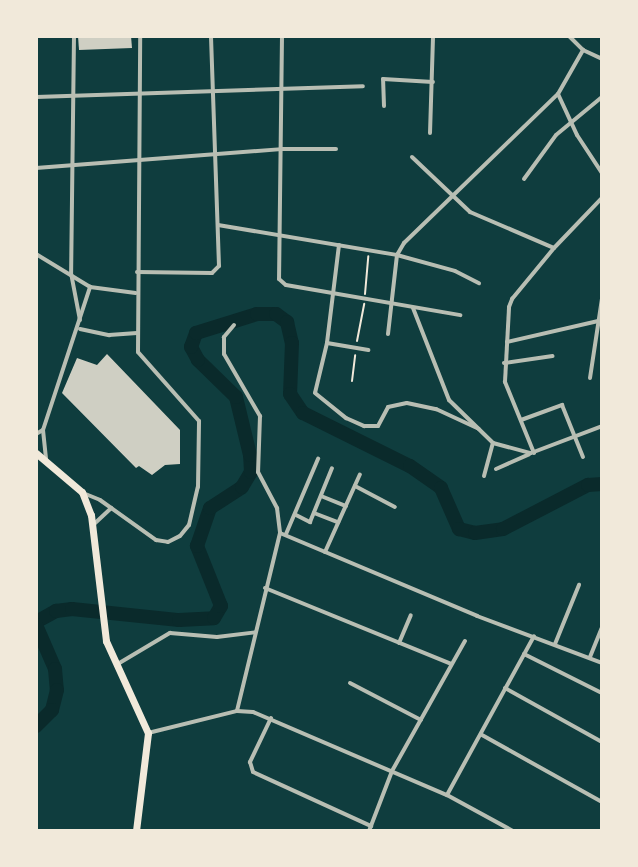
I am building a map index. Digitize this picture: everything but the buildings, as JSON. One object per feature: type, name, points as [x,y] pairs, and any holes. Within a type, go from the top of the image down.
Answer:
[{"type":"main road","points":[[36,453],[82,492],[92,526],[106,641],[148,733],[136,831]]},
{"type":"street","points":[[74,36],[71,273],[80,320]]},
{"type":"street","points":[[82,492],[156,540],[168,542],[180,536],[189,525],[198,487],[199,421],[144,363],[138,352],[140,36]]},
{"type":"street","points":[[137,272],[217,271],[211,36]]},
{"type":"street","points":[[282,36],[279,279],[391,305],[460,315]]},
{"type":"street","points":[[430,133],[433,36]]},
{"type":"street","points":[[569,36],[583,50],[602,59]]},
{"type":"street","points":[[388,334],[397,255],[451,197],[558,94],[583,50]]},
{"type":"street","points":[[384,106],[383,79],[433,82]]},
{"type":"street","points":[[36,97],[363,86]]},
{"type":"street","points":[[558,94],[602,173]]},
{"type":"street","points":[[524,179],[538,155],[602,97]]},
{"type":"street","points":[[36,168],[215,157],[281,149],[336,149]]},
{"type":"street","points":[[412,157],[470,212],[554,248]]},
{"type":"street","points":[[533,453],[505,382],[504,363],[512,299],[554,248],[602,198]]},
{"type":"street","points":[[218,225],[397,255],[455,271],[479,283]]},
{"type":"street","points":[[339,245],[327,343],[315,393],[346,418],[364,426],[378,426],[388,407],[407,403],[436,409],[479,429]]},
{"type":"street","points":[[36,254],[90,287],[137,293]]},
{"type":"street","points":[[46,459],[43,430],[79,329],[90,287]]},
{"type":"street","points":[[590,378],[602,299]]},
{"type":"street","points":[[413,308],[449,400],[493,443],[533,453]]},
{"type":"street","points":[[507,342],[601,320]]},
{"type":"street","points":[[234,325],[224,337],[224,354],[260,416],[258,472],[277,508],[283,534]]},
{"type":"street","points":[[79,329],[109,335],[137,333]]},
{"type":"street","points":[[327,343],[368,350]]},
{"type":"street","points":[[504,363],[553,356]]},
{"type":"street","points":[[521,420],[562,405],[583,457]]},
{"type":"street","points":[[496,469],[602,426]]},
{"type":"street","points":[[36,434],[43,430]]},
{"type":"street","points":[[484,476],[493,443]]},
{"type":"street","points":[[237,711],[265,588],[283,534],[296,515],[318,459]]},
{"type":"street","points":[[296,515],[310,522],[332,468]]},
{"type":"street","points":[[325,552],[360,474]]},
{"type":"street","points":[[355,486],[395,507]]},
{"type":"street","points":[[321,496],[346,506]]},
{"type":"street","points":[[92,526],[111,508]]},
{"type":"street","points":[[314,513],[338,522]]},
{"type":"street","points":[[283,534],[477,616],[602,663]]},
{"type":"street","points":[[555,644],[579,585]]},
{"type":"street","points":[[265,588],[451,665]]},
{"type":"street","points":[[399,643],[411,615]]},
{"type":"street","points":[[590,657],[602,628]]},
{"type":"street","points":[[116,665],[170,633],[217,637],[255,632]]},
{"type":"street","points":[[447,795],[534,635]]},
{"type":"street","points":[[271,718],[250,762],[253,772],[370,828],[392,771],[465,641]]},
{"type":"street","points":[[524,654],[602,693]]},
{"type":"street","points":[[350,683],[421,720]]},
{"type":"street","points":[[505,688],[602,742]]},
{"type":"street","points":[[148,733],[237,711],[271,718],[447,795],[513,831]]},
{"type":"street","points":[[482,735],[602,802]]},
{"type":"path","points":[[352,381],[369,251]]},
{"type":"waterway","points":[[36,622],[56,611],[72,609],[179,620],[214,618],[221,606],[197,546],[210,508],[242,487],[251,472],[250,455],[236,397],[198,360],[191,347],[196,333],[257,314],[276,314],[287,322],[292,343],[290,394],[303,413],[410,466],[441,488],[459,529],[475,533],[503,529],[588,485],[602,484]]},
{"type":"waterway","points":[[36,625],[55,669],[57,690],[52,710],[36,726]]}]
